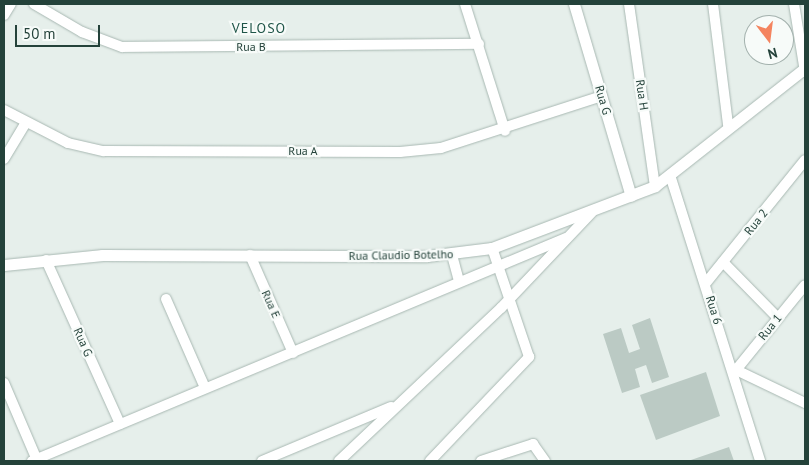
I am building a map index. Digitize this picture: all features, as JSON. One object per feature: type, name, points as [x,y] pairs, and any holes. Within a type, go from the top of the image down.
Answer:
[{"type":"street","points":[[4,16],[11,4]]},
{"type":"street","name":"Rua B","points":[[34,4],[82,32],[122,47],[479,44]]},
{"type":"street","points":[[465,4],[505,130]]},
{"type":"street","name":"Rua G","points":[[574,4],[631,196]]},
{"type":"street","name":"Rua H","points":[[629,4],[655,186]]},
{"type":"street","points":[[712,4],[728,125]]},
{"type":"street","points":[[794,4],[805,70]]},
{"type":"street","name":"Rua Claudio Botelho","points":[[4,266],[46,260],[250,255],[452,254],[492,248],[592,212],[655,186],[728,125],[805,70]]},
{"type":"street","name":"Rua A","points":[[4,110],[25,124],[68,142],[104,150],[400,152],[441,148],[505,130],[602,96]]},
{"type":"street","points":[[4,159],[25,124]]},
{"type":"street","name":"Rua 2","points":[[705,284],[805,160]]},
{"type":"street","name":"Rua 6","points":[[670,175],[734,369],[760,461]]},
{"type":"street","points":[[339,461],[396,404],[512,298],[592,212]]},
{"type":"street","points":[[4,383],[34,460],[293,353],[498,263],[566,238]]},
{"type":"street","points":[[430,461],[526,365],[528,348],[512,298],[492,248]]},
{"type":"street","points":[[452,254],[459,281]]},
{"type":"street","name":"Rua E","points":[[250,255],[293,353]]},
{"type":"street","name":"Rua G","points":[[46,260],[120,424]]},
{"type":"street","points":[[723,262],[778,318]]},
{"type":"street","name":"Rua 1","points":[[734,369],[805,285]]},
{"type":"street","points":[[166,299],[205,388]]},
{"type":"street","points":[[734,369],[805,402]]},
{"type":"street","points":[[262,461],[396,404]]},
{"type":"street","points":[[481,461],[537,444],[545,461]]},
{"type":"building","points":[[650,318],[669,377],[652,383],[646,365],[635,369],[640,387],[622,393],[603,334],[621,328],[629,353],[640,349],[632,325]]},
{"type":"building","points":[[706,372],[720,416],[656,440],[640,395]]},
{"type":"building","points":[[729,447],[734,461],[688,461]]},
{"type":"district","name":"VELOSO","points":[[259,28]]}]
